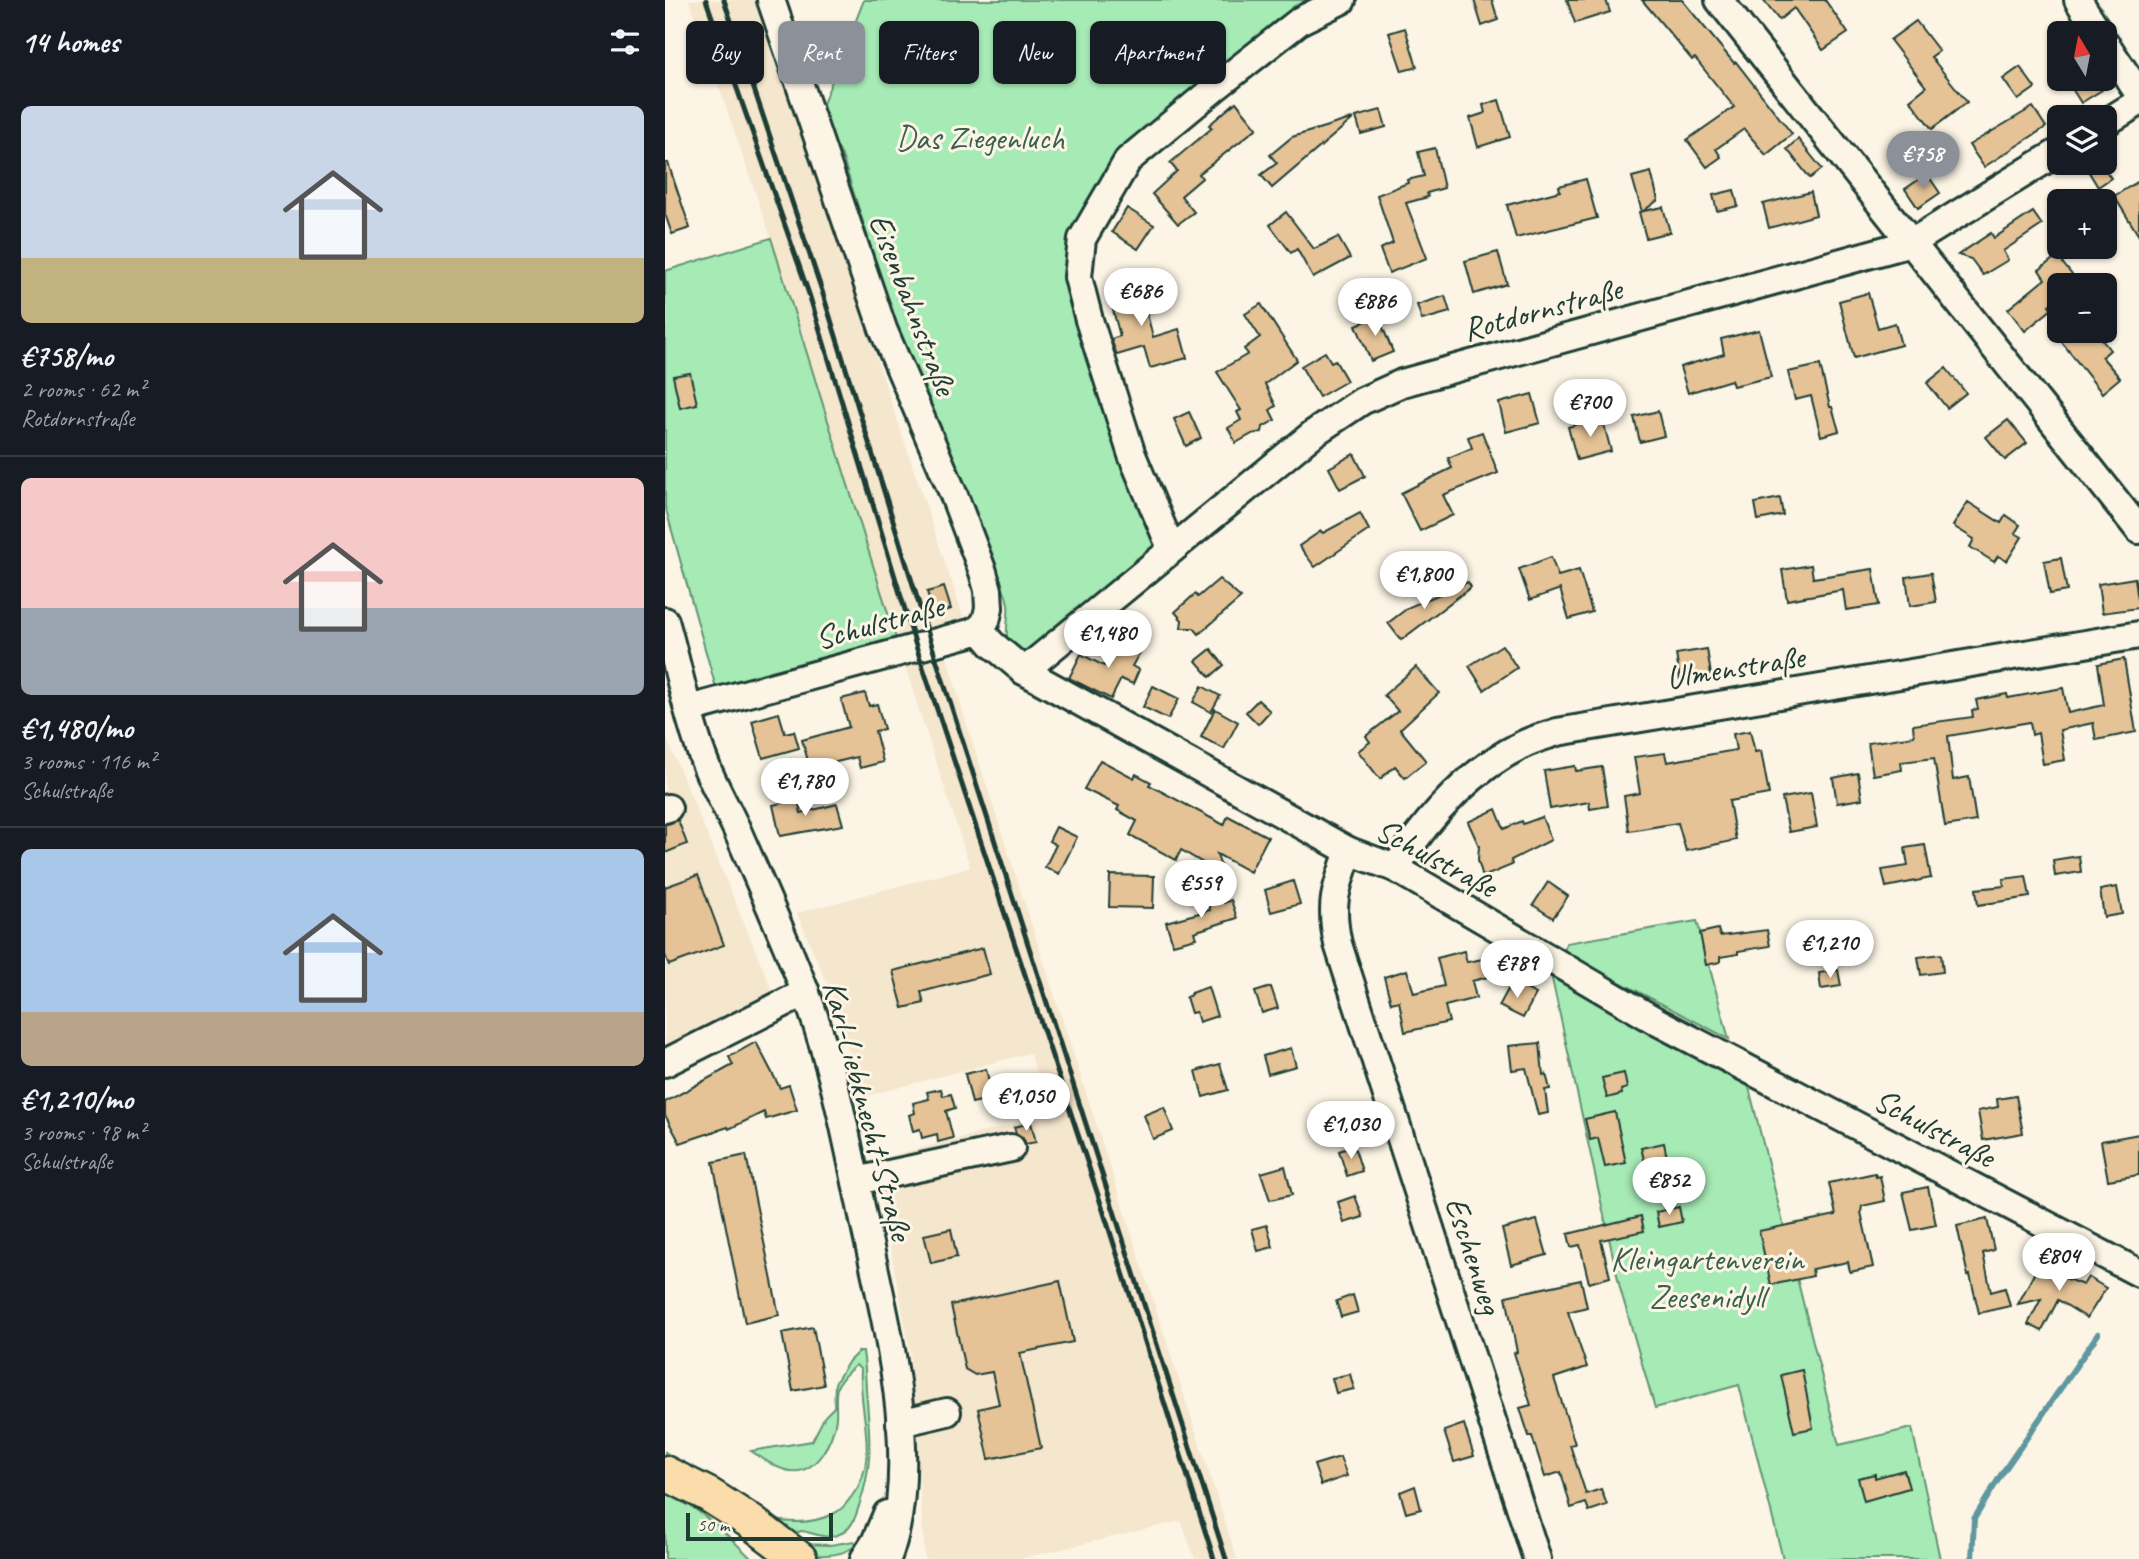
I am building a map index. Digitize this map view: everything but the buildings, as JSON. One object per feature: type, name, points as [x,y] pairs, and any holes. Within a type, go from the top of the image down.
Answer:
[{"type":"main road","points":[[670,1476],[764,1559]]},
{"type":"main road","points":[[670,1476],[709,1495],[800,1559]]},
{"type":"street","name":"Eisenbahnstraße","points":[[771,0],[883,329],[953,493],[983,572],[989,608],[986,621],[979,629]]},
{"type":"street","points":[[1171,548],[1132,455],[1089,320],[1078,277],[1082,239],[1128,160],[1301,20],[1342,0]]},
{"type":"street","points":[[1719,0],[2139,530]]},
{"type":"street","points":[[2078,0],[2091,21]]},
{"type":"street","points":[[2117,61],[2139,94]]},
{"type":"street","points":[[2117,116],[2139,102]]},
{"type":"street","name":"Rotdornstraße","points":[[1024,671],[1314,433],[1362,401],[1402,383],[1912,243],[2047,159]]},
{"type":"street","name":"Karl-Liebknecht-Straße","points":[[665,621],[707,767],[806,992],[835,1090],[887,1333],[900,1423],[898,1524],[887,1559]]},
{"type":"street","name":"Schulstraße","points":[[689,709],[979,629],[1024,671],[1349,851],[1395,868],[1656,1021],[2139,1273]]},
{"type":"street","name":"Ulmenstraße","points":[[1395,868],[1444,804],[1472,777],[1522,745],[1557,732],[2139,635]]},
{"type":"street","name":"Eschenweg","points":[[1349,851],[1334,894],[1332,918],[1338,944],[1537,1559]]},
{"type":"street","points":[[665,1063],[806,992]]},
{"type":"street","points":[[856,1181],[1011,1148]]},
{"type":"street","points":[[900,1423],[947,1412]]},
{"type":"street","name":"Karl-Liebknecht-Straße","points":[[864,1559],[875,1542],[901,1472]]},
{"type":"shaded area","points":[[689,0],[763,0],[778,48],[778,84],[789,84],[854,291],[964,619],[938,627],[966,722],[1237,1559],[1195,1559],[1181,1521],[1019,1559],[925,1559],[910,1352],[874,1160],[1050,1115],[1030,1053],[862,1097],[831,994],[797,913],[970,867],[771,238],[718,84],[764,84],[764,21],[696,21]]},
{"type":"shaded area","points":[[665,734],[774,995],[665,1055]]},
{"type":"green space","name":"Das Ziegenluch","points":[[864,0],[1310,0],[1226,74],[1226,21],[1090,21],[1090,84],[1214,84],[1128,160],[1078,277],[1171,548],[1027,653],[1017,651],[1008,641],[1006,596],[994,573],[903,349],[842,156],[819,114],[831,84],[865,84],[865,21],[856,21]]},
{"type":"green space","points":[[771,238],[896,639],[716,688],[665,506],[665,271]]},
{"type":"green space","points":[[1697,921],[1729,1039],[1564,953],[1566,943]]},
{"type":"green space","name":"Kleingartenverein Zeesenidyll","points":[[1550,970],[1745,1072],[1839,1445],[1912,1428],[1940,1559],[1783,1559],[1739,1385],[1655,1408],[1620,1288]]},
{"type":"green space","points":[[858,1352],[863,1352],[865,1364],[868,1466],[856,1515],[852,1524],[842,1533],[828,1537],[801,1531],[794,1534],[665,1459],[665,1452],[775,1520],[805,1522],[836,1512],[852,1496],[861,1482],[865,1467],[867,1451],[861,1370],[856,1365],[838,1385],[834,1427],[816,1462],[800,1471],[790,1471],[774,1466],[751,1451],[812,1441],[825,1416],[834,1407],[835,1383]]},
{"type":"green space","points":[[665,1486],[720,1528],[752,1559],[665,1559]]},
{"type":"green space","points":[[854,1541],[857,1545],[852,1548],[827,1555],[816,1555],[805,1544],[830,1545]]},
{"type":"waterway","points":[[1972,1559],[1974,1519],[2098,1334]]},
{"type":"railway","points":[[706,0],[809,294],[916,646],[1104,1213],[1214,1559]]},
{"type":"railway","points":[[724,0],[822,291],[931,643],[1226,1559]]}]
